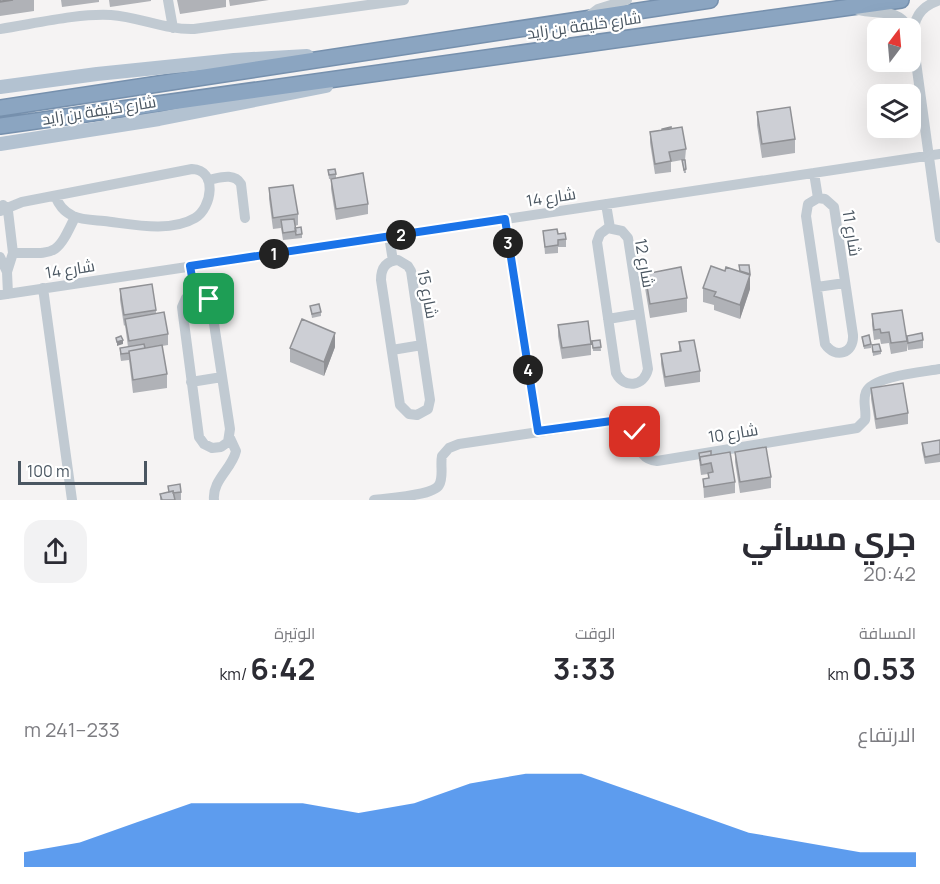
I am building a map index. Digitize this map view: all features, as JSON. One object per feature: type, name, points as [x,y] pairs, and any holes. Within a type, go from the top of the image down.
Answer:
[{"type":"highway","name":"شارع خليفة بن زايد","points":[[0,108],[710,0]]},
{"type":"highway","name":"شارع خليفة بن زايد","points":[[0,126],[901,0]]},
{"type":"main road","name":"شارع خليفة بن زايد","points":[[0,87],[234,60],[333,56]]},
{"type":"main road","name":"شارع خليفة بن زايد","points":[[0,144],[159,119],[281,96],[379,72]]},
{"type":"street","points":[[168,0],[173,28]]},
{"type":"street","points":[[0,29],[98,15],[121,16],[173,28],[194,29],[404,0]]},
{"type":"street","points":[[586,18],[598,9],[627,0]]},
{"type":"street","points":[[916,18],[924,7],[940,0]]},
{"type":"street","points":[[849,8],[894,14],[900,18]]},
{"type":"street","points":[[917,72],[940,238]]},
{"type":"street","name":"شارع 14","points":[[4,294],[940,154]]},
{"type":"street","points":[[4,294],[13,253],[2,208],[55,196],[192,169],[202,171],[208,180],[209,195],[206,207],[197,217],[146,227],[75,217],[59,206],[55,196]]},
{"type":"street","points":[[814,173],[818,198]]},
{"type":"street","points":[[208,180],[231,177],[238,179],[241,184],[245,218]]},
{"type":"street","name":"شارع 11","points":[[818,198],[825,199],[834,207],[845,283],[854,340],[850,349],[841,353],[831,352],[825,344],[805,210],[808,204],[818,198]]},
{"type":"street","name":"شارع 12","points":[[606,204],[610,228]]},
{"type":"street","points":[[13,253],[54,251],[61,245],[75,217]]},
{"type":"street","points":[[505,219],[538,431]]},
{"type":"street","name":"شارع 12","points":[[610,228],[622,231],[628,238],[638,314],[648,369],[644,378],[631,384],[622,381],[616,373],[597,242],[600,234],[610,228]]},
{"type":"street","name":"شارع 15","points":[[389,236],[393,261]]},
{"type":"street","points":[[0,257],[7,272]]},
{"type":"street","name":"شارع 15","points":[[393,261],[404,262],[411,271],[422,345],[430,400],[425,412],[417,415],[409,414],[400,405],[381,274],[387,264],[393,261]]},
{"type":"street","points":[[190,266],[195,293]]},
{"type":"street","points":[[816,287],[845,283]]},
{"type":"street","points":[[43,288],[72,500]]},
{"type":"street","points":[[214,500],[214,488],[234,458],[236,451],[230,438],[211,304],[206,296],[195,293],[186,298],[182,307],[201,441],[208,447],[216,448],[225,445],[230,438]]},
{"type":"street","points":[[608,319],[638,314]]},
{"type":"street","points":[[392,350],[422,345]]},
{"type":"street","name":"شارع 10","points":[[374,500],[427,493],[436,489],[441,481],[442,456],[454,445],[538,431],[619,420],[627,422],[633,428],[639,450],[650,460],[657,461],[857,428],[865,420],[864,399],[868,388],[872,385],[884,380],[940,369]]},
{"type":"street","points":[[191,382],[222,377]]},
{"type":"building","points":[[790,107],[795,139],[762,144],[757,112]]},
{"type":"building","points":[[682,127],[686,149],[669,152],[671,161],[655,164],[650,132]]},
{"type":"building","points":[[682,160],[685,160],[686,169],[684,170]]},
{"type":"building","points":[[335,169],[336,174],[329,175],[328,170]]},
{"type":"building","points":[[363,173],[368,204],[336,209],[331,179]]},
{"type":"building","points":[[293,185],[298,214],[273,218],[269,188]]},
{"type":"building","points":[[294,219],[296,231],[283,233],[281,220]]},
{"type":"building","points":[[301,227],[302,234],[296,235],[295,228]]},
{"type":"building","points":[[557,229],[558,234],[565,233],[566,239],[558,240],[558,245],[545,247],[543,231]]},
{"type":"building","points":[[739,265],[749,265],[750,274],[740,271]]},
{"type":"building","points":[[711,266],[725,271],[726,267],[750,275],[740,305],[714,296],[716,292],[703,288]]},
{"type":"building","points":[[681,267],[687,298],[650,304],[645,274]]},
{"type":"building","points":[[152,284],[156,310],[124,315],[120,289]]},
{"type":"building","points":[[319,304],[321,312],[312,314],[310,306]]},
{"type":"building","points":[[902,310],[907,341],[891,343],[889,332],[881,333],[880,329],[874,330],[872,314]]},
{"type":"building","points":[[164,312],[168,334],[129,341],[125,319]]},
{"type":"building","points":[[302,319],[335,333],[324,362],[290,348]]},
{"type":"building","points":[[588,321],[591,344],[562,348],[558,325]]},
{"type":"building","points":[[922,333],[923,340],[908,343],[907,336]]},
{"type":"building","points":[[869,335],[871,344],[864,346],[862,337]]},
{"type":"building","points":[[121,336],[123,340],[117,342],[116,338]]},
{"type":"building","points":[[600,340],[601,347],[593,348],[592,341]]},
{"type":"building","points":[[694,340],[700,371],[665,377],[661,354],[681,351],[679,342]]},
{"type":"building","points":[[144,344],[145,348],[121,354],[120,348]]},
{"type":"building","points":[[879,344],[881,351],[873,352],[872,345]]},
{"type":"building","points":[[162,345],[167,374],[133,380],[129,351]]},
{"type":"building","points":[[903,383],[908,413],[876,419],[871,388]]},
{"type":"building","points":[[940,440],[940,454],[925,457],[922,443]]},
{"type":"building","points":[[766,447],[771,477],[740,482],[735,452]]},
{"type":"building","points":[[711,451],[711,455],[700,457],[700,461],[699,453]]},
{"type":"building","points":[[730,452],[735,482],[704,487],[703,479],[709,478],[708,473],[713,472],[711,463],[701,465],[700,457]]},
{"type":"building","points":[[180,484],[181,492],[169,492],[168,486]]},
{"type":"building","points":[[173,491],[175,500],[162,500],[160,494]]},
{"type":"route","points":[[209,299],[195,293],[190,266],[505,219],[538,431],[619,420],[627,422],[635,432]]}]
